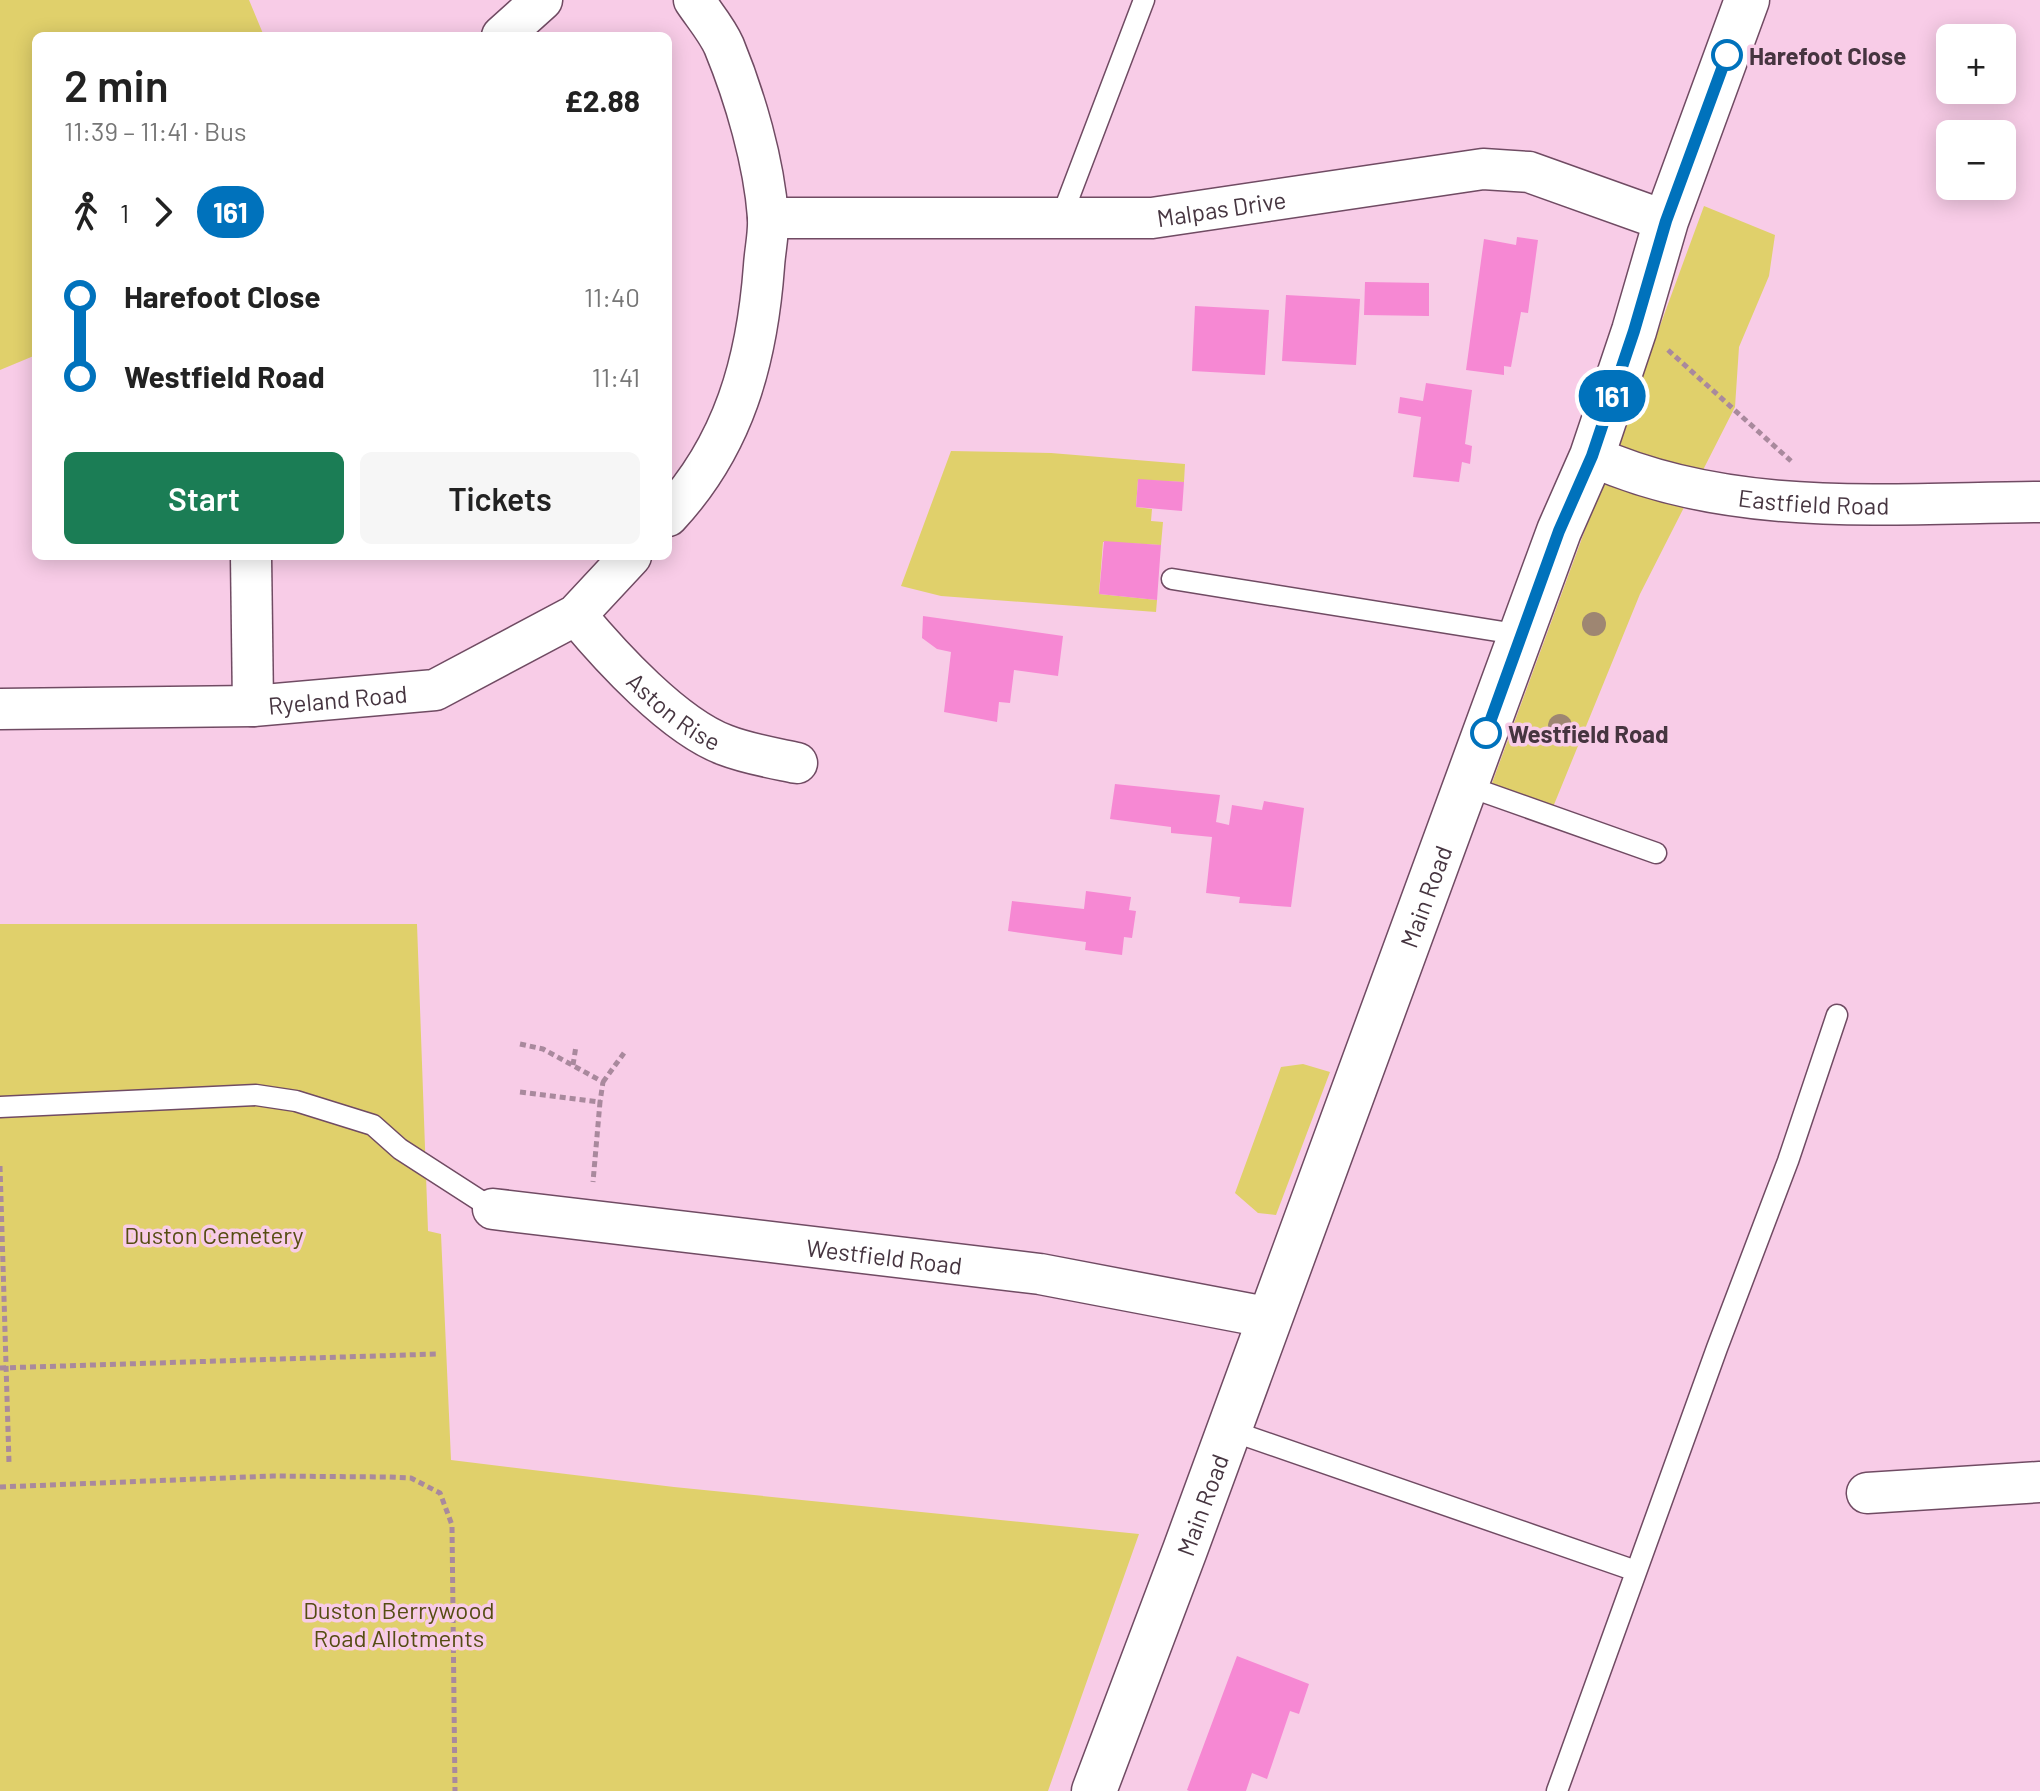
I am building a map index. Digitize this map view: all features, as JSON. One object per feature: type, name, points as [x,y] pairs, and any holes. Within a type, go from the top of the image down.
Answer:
[{"type":"street","points":[[506,32],[542,0]]},
{"type":"street","points":[[672,512],[689,493],[728,431],[741,393],[762,302],[768,218],[752,125],[723,44],[694,0]]},
{"type":"street","name":"Main Road","points":[[1094,1791],[1559,531],[1592,456],[1634,331],[1666,221],[1747,0]]},
{"type":"street","name":"Malpas Drive","points":[[768,218],[1152,218],[1483,169],[1529,172],[1666,221]]},
{"type":"street","name":"Eastfield Road","points":[[1592,456],[1619,468],[1692,488],[1754,499],[1822,504],[2040,502]]},
{"type":"street","points":[[251,560],[253,706]]},
{"type":"street","name":"Ryeland Road","points":[[0,709],[253,706],[435,690],[576,615],[627,560]]},
{"type":"street","name":"Aston Rise","points":[[576,615],[633,677],[681,719],[723,745],[797,763]]},
{"type":"street","name":"Westfield Road","points":[[493,1209],[1040,1274],[1271,1318]]},
{"type":"street","points":[[1867,1493],[2040,1482]]},
{"type":"lane","points":[[1061,218],[1144,0]]},
{"type":"lane","points":[[1172,579],[1522,635]]},
{"type":"lane","points":[[1467,786],[1656,853]]},
{"type":"lane","points":[[1557,1791],[1788,1161],[1837,1015]]},
{"type":"lane","points":[[0,1107],[256,1095],[296,1101],[373,1125],[400,1149],[493,1209]]},
{"type":"lane","points":[[1229,1430],[1636,1571]]},
{"type":"path","points":[[1634,331],[1675,354],[1787,456],[1822,504]]},
{"type":"path","points":[[520,1044],[543,1049],[603,1082]]},
{"type":"path","points":[[573,1065],[576,1046]]},
{"type":"path","points":[[592,1185],[603,1082],[624,1053]]},
{"type":"path","points":[[520,1092],[600,1102]]},
{"type":"path","points":[[0,1166],[9,1463]]},
{"type":"path","points":[[4,1368],[437,1354]]},
{"type":"path","points":[[0,1487],[273,1476],[387,1477],[411,1478],[440,1493],[452,1525],[455,1791]]},
{"type":"green space","points":[[0,0],[249,0],[262,32],[32,32],[32,357],[0,370]]},
{"type":"green space","points":[[1704,206],[1775,235],[1769,276],[1739,347],[1735,407],[1640,594],[1551,812],[1488,794]]},
{"type":"green space","points":[[951,451],[1051,453],[1185,464],[1184,482],[1138,480],[1136,507],[1152,509],[1151,521],[1163,522],[1161,545],[1103,542],[1099,594],[1157,600],[1156,612],[941,596],[901,586]]},
{"type":"green space","points":[[0,924],[417,924],[428,1231],[441,1234],[451,1460],[674,1487],[1139,1534],[1048,1791],[0,1791]]},
{"type":"green space","points":[[1303,1064],[1330,1072],[1276,1215],[1258,1213],[1235,1193],[1281,1067]]},
{"type":"building","points":[[1517,237],[1538,240],[1528,313],[1521,312],[1511,367],[1504,366],[1504,375],[1466,370],[1484,239],[1516,245]]},
{"type":"building","points":[[1365,282],[1429,283],[1429,316],[1364,315]]},
{"type":"building","points":[[1286,295],[1360,299],[1356,365],[1282,361]]},
{"type":"building","points":[[1195,306],[1269,310],[1265,375],[1192,371]]},
{"type":"building","points":[[1426,383],[1472,390],[1465,444],[1472,446],[1470,464],[1462,462],[1459,482],[1413,477],[1421,417],[1398,413],[1400,397],[1423,401]]},
{"type":"building","points":[[1138,479],[1184,482],[1182,511],[1136,507]]},
{"type":"building","points":[[1104,541],[1161,545],[1157,600],[1099,594]]},
{"type":"building","points":[[923,616],[1063,636],[1058,676],[1014,670],[1010,703],[999,702],[997,722],[944,712],[951,652],[937,649],[922,638]]},
{"type":"building","points":[[1115,784],[1220,795],[1216,822],[1229,825],[1232,805],[1262,810],[1264,801],[1304,808],[1291,907],[1239,903],[1240,897],[1206,893],[1212,837],[1171,833],[1171,827],[1110,819]]},
{"type":"building","points":[[1086,891],[1131,897],[1129,910],[1136,911],[1132,938],[1124,937],[1122,955],[1085,950],[1086,942],[1008,931],[1012,901],[1084,909]]},
{"type":"building","points":[[1237,1656],[1309,1684],[1299,1714],[1290,1711],[1267,1779],[1252,1773],[1246,1791],[1189,1791],[1187,1790]]},
{"type":"bus line","name":"161","points":[[1486,733],[1559,531],[1592,456],[1634,331],[1666,221],[1727,55]]},
{"type":"place","name":"Harefoot Close","points":[[1727,55]]},
{"type":"place","name":"Westfield Road","points":[[1486,733]]},
{"type":"park label","name":"Duston Cemetery","points":[[214,1234]]},
{"type":"park label","name":"Duston Berrywood Road Allotments","points":[[399,1623]]}]
